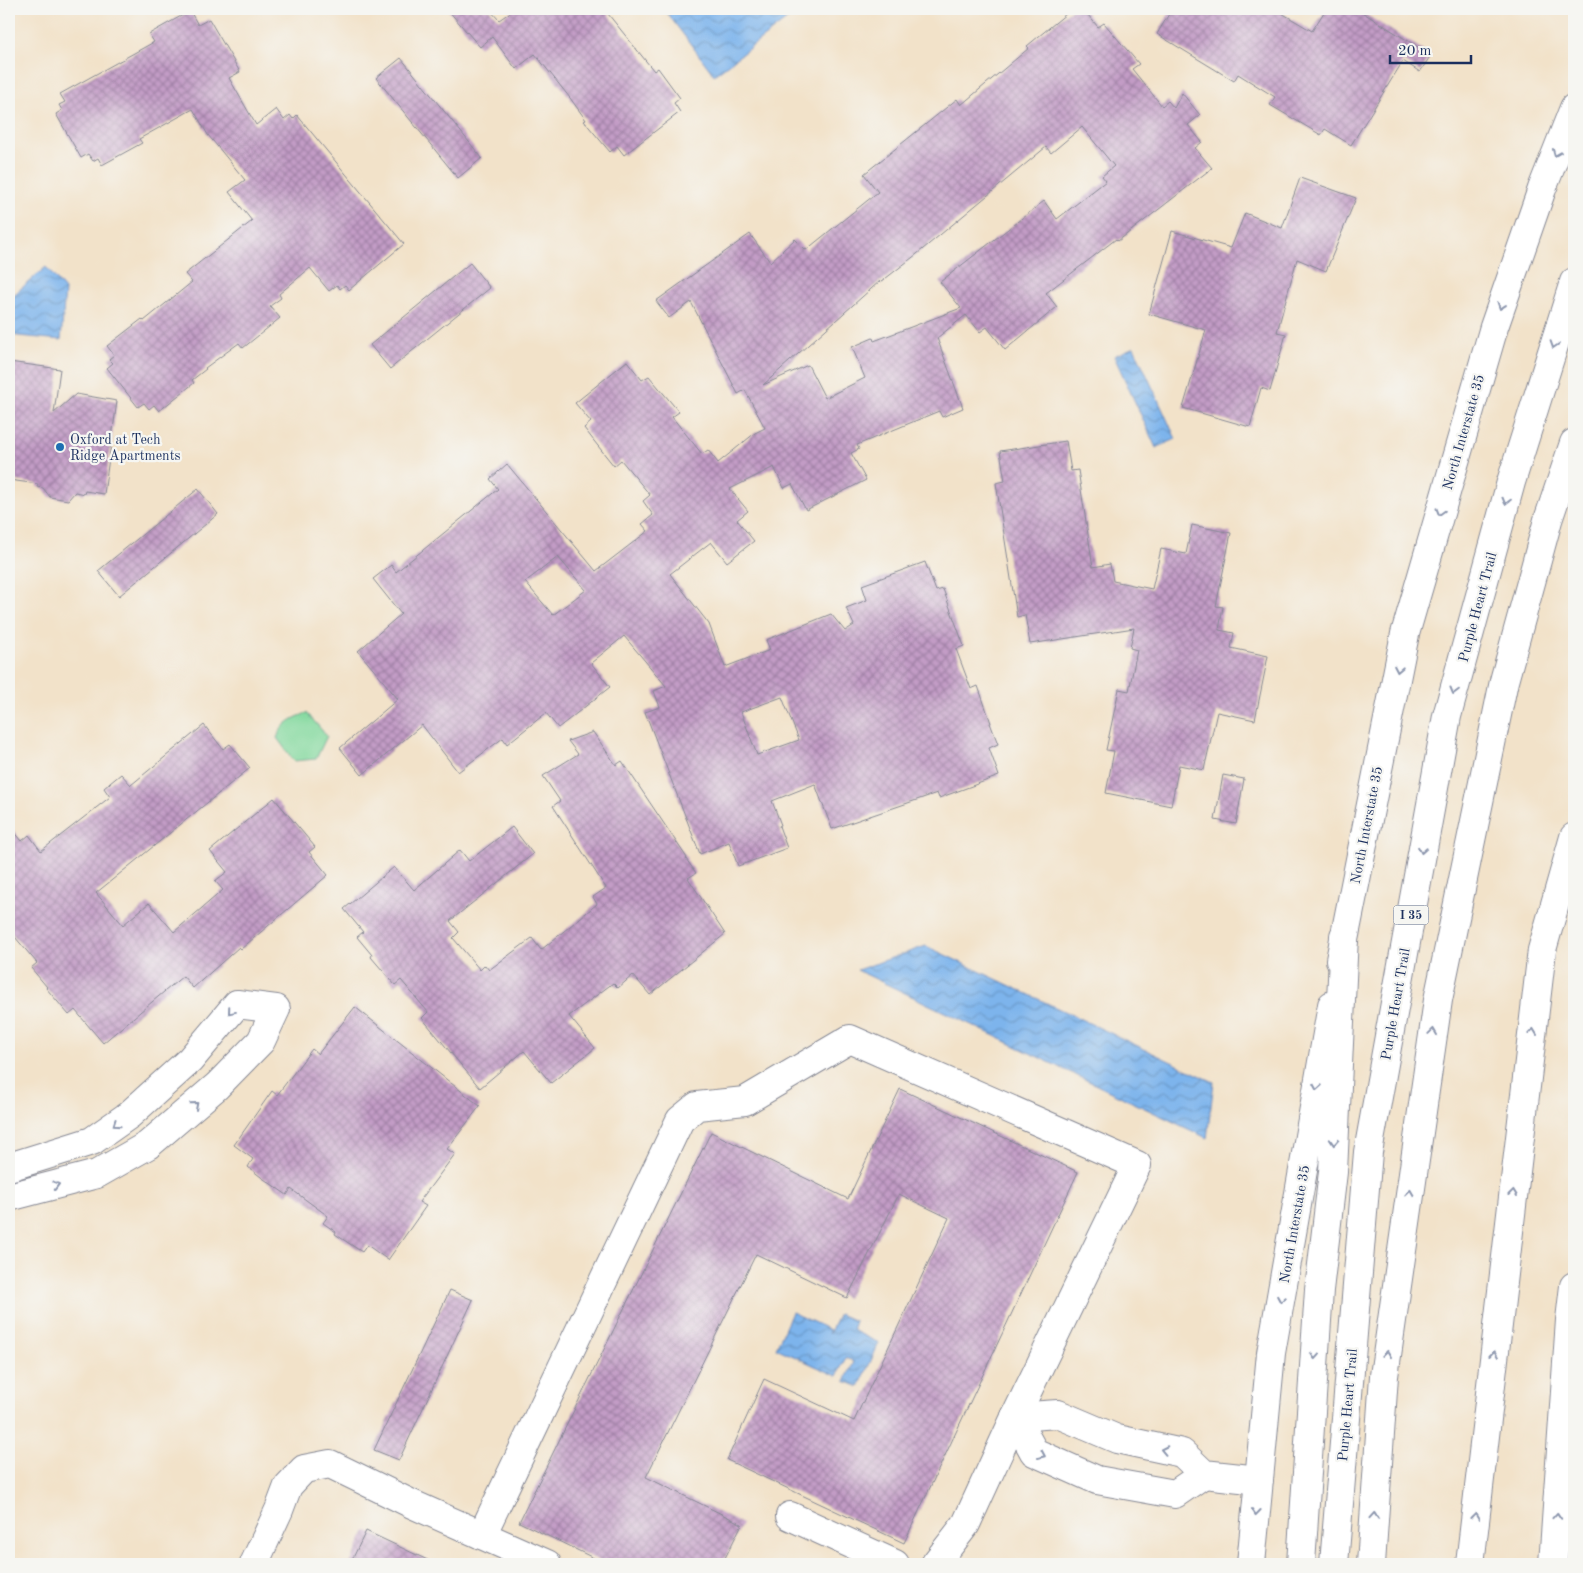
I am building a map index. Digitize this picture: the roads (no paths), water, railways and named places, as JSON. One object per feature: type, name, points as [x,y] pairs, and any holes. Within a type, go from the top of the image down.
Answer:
[{"type":"main road","name":"North Interstate 35","points":[[1251,1564],[1271,1353],[1344,936],[1405,634],[1494,327],[1542,188],[1574,108]]},
{"type":"main road","name":"Purple Heart Trail","points":[[1334,1564],[1368,1152],[1447,716],[1511,482],[1574,282]]},
{"type":"main road","points":[[1371,1564],[1384,1376],[1438,1000],[1504,681],[1548,520],[1574,443]]},
{"type":"main road","points":[[1470,1564],[1542,950],[1574,838]]},
{"type":"main road","points":[[1301,1564],[1319,1290],[1332,1172],[1344,936]]},
{"type":"main road","points":[[9,1166],[92,1141],[128,1115],[190,1060],[237,1004],[276,1009],[261,1042],[217,1086],[148,1145],[97,1174],[9,1197]]},
{"type":"main road","points":[[482,1535],[680,1120],[698,1106],[745,1101],[850,1039],[1136,1165],[1014,1417],[966,1524],[935,1564]]},
{"type":"main road","points":[[1553,1564],[1569,1330],[1574,1286]]},
{"type":"main road","points":[[1014,1417],[1058,1414],[1117,1439],[1182,1453],[1204,1474],[1259,1480]]},
{"type":"main road","points":[[1014,1417],[1034,1452],[1097,1480],[1175,1494],[1204,1474]]},
{"type":"main road","points":[[254,1564],[288,1486],[304,1469],[330,1464],[412,1504],[548,1564]]},
{"type":"main road","points":[[790,1516],[895,1564]]},
{"type":"water","points":[[664,9],[801,9],[714,75]]},
{"type":"water","points":[[46,267],[65,290],[61,340],[9,335],[9,299]]},
{"type":"water","points":[[1134,347],[1176,439],[1156,448],[1114,356]]},
{"type":"water","points":[[926,946],[1214,1082],[1207,1138],[857,970]]},
{"type":"water","points":[[792,1312],[830,1330],[829,1334],[839,1314],[855,1321],[852,1330],[879,1343],[859,1387],[845,1381],[854,1362],[846,1357],[837,1376],[776,1348]]},
{"type":"place","name":"Oxford at Tech Ridge Apartments","points":[[60,447]]}]
